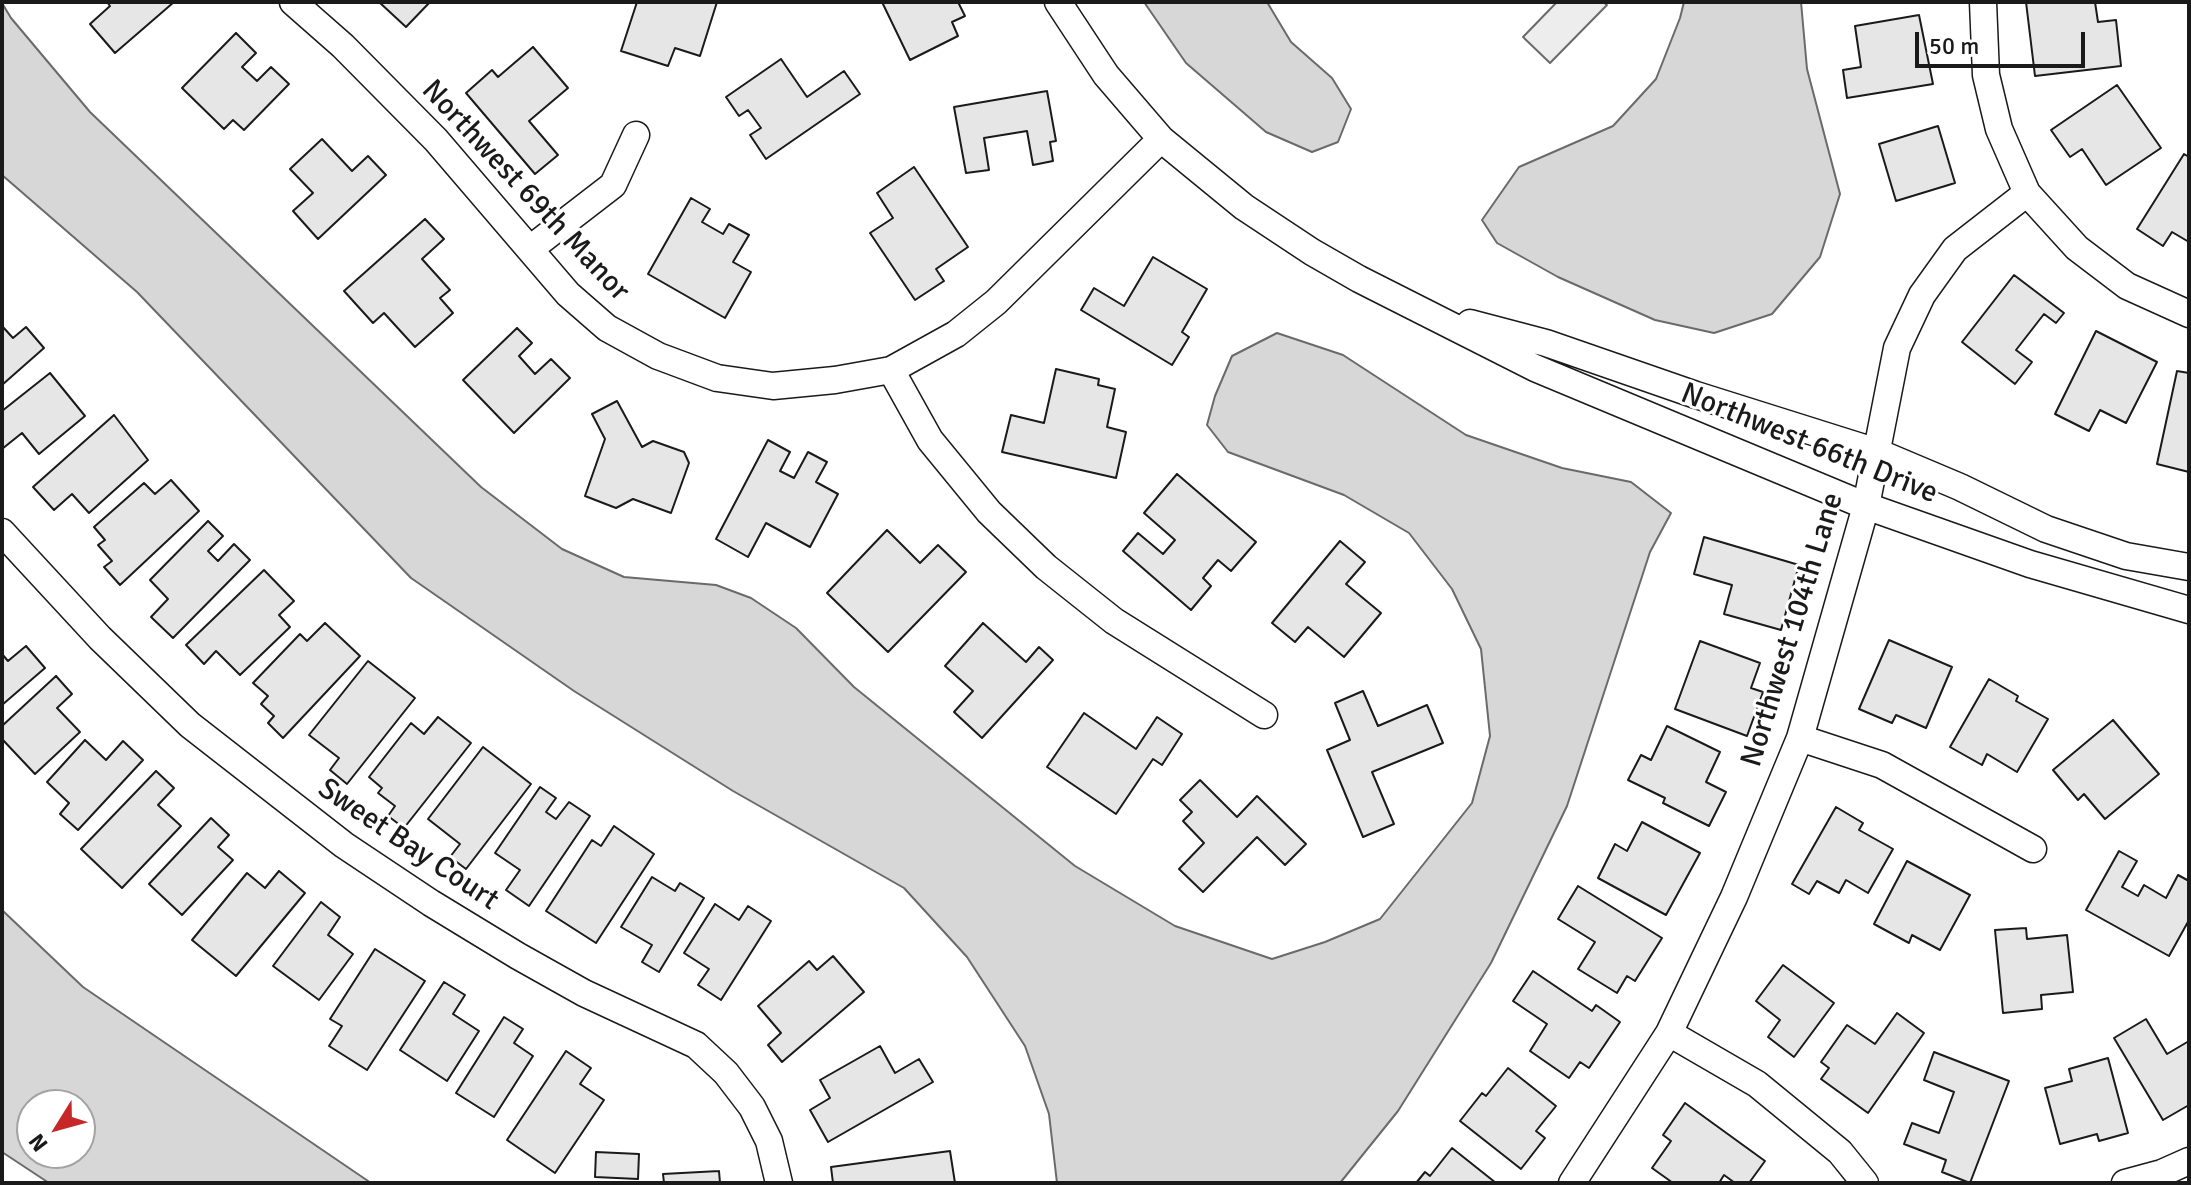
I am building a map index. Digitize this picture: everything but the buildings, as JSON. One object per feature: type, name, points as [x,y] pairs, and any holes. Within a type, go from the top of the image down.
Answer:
[{"type":"street","name":"Northwest 69th Manor","points":[[293,2],[343,46],[436,140],[568,294],[607,328],[658,356],[717,378],[773,386],[891,370],[956,334],[996,302],[1161,139]]},
{"type":"street","name":"Northwest 66th Drive","points":[[1058,2],[1106,75],[1161,139],[1266,222],[1312,252],[1416,309],[1535,368],[1866,506],[2030,564],[2189,610]]},
{"type":"street","points":[[1983,2],[1986,75],[1999,129],[2027,193],[2077,248],[2127,286],[2189,314]]},
{"type":"street","points":[[530,249],[613,185],[636,135]]},
{"type":"street","name":"Northwest 104th Lane","points":[[1572,1183],[1669,1033],[1734,897],[1800,738],[1866,506],[1897,348],[1922,295],[1955,249],[2027,193]]},
{"type":"street","name":"Northwest 66th Drive","points":[[1416,309],[1546,343],[1696,395],[1877,452],[1960,487],[2046,529],[2126,556],[2189,567]]},
{"type":"street","points":[[891,370],[930,440],[989,512],[1046,567],[1114,621],[1264,715]]},
{"type":"street","name":"Sweet Bay Court","points":[[2,532],[100,638],[190,725],[344,845],[518,956],[584,993],[696,1045],[726,1073],[752,1107],[769,1141],[779,1183]]},
{"type":"street","points":[[1800,738],[1882,765],[2033,849]]},
{"type":"street","points":[[1669,1033],[1757,1084],[1840,1152],[1865,1183]]},
{"type":"street","points":[[2125,1183],[2162,1173],[2189,1161]]},
{"type":"shaded area","points":[[1144,2],[1267,2],[1291,42],[1332,78],[1351,109],[1338,142],[1312,152],[1266,132],[1186,63]]},
{"type":"shaded area","points":[[1557,2],[1603,2],[1607,5],[1550,63],[1523,37]]},
{"type":"shaded area","points":[[1684,2],[1801,2],[1807,69],[1840,194],[1820,257],[1772,314],[1714,333],[1655,320],[1558,277],[1497,243],[1482,220],[1519,167],[1613,126],[1656,79]]},
{"type":"shaded area","points":[[2,3],[11,18],[90,112],[481,487],[562,549],[624,577],[716,585],[751,598],[796,628],[854,687],[1075,866],[1175,926],[1272,959],[1325,942],[1380,919],[1472,803],[1490,736],[1481,649],[1452,589],[1409,533],[1344,495],[1228,452],[1207,425],[1232,356],[1277,333],[1343,355],[1466,435],[1562,468],[1631,482],[1671,513],[1650,552],[1567,806],[1491,963],[1398,1111],[1340,1183],[1057,1183],[1049,1114],[1025,1046],[967,957],[904,888],[733,791],[574,691],[411,578],[137,292],[2,175]]},
{"type":"shaded area","points":[[2,910],[83,987],[371,1183],[49,1183],[28,1169],[96,1169],[96,1089],[16,1089],[16,1161],[2,1152]]}]
